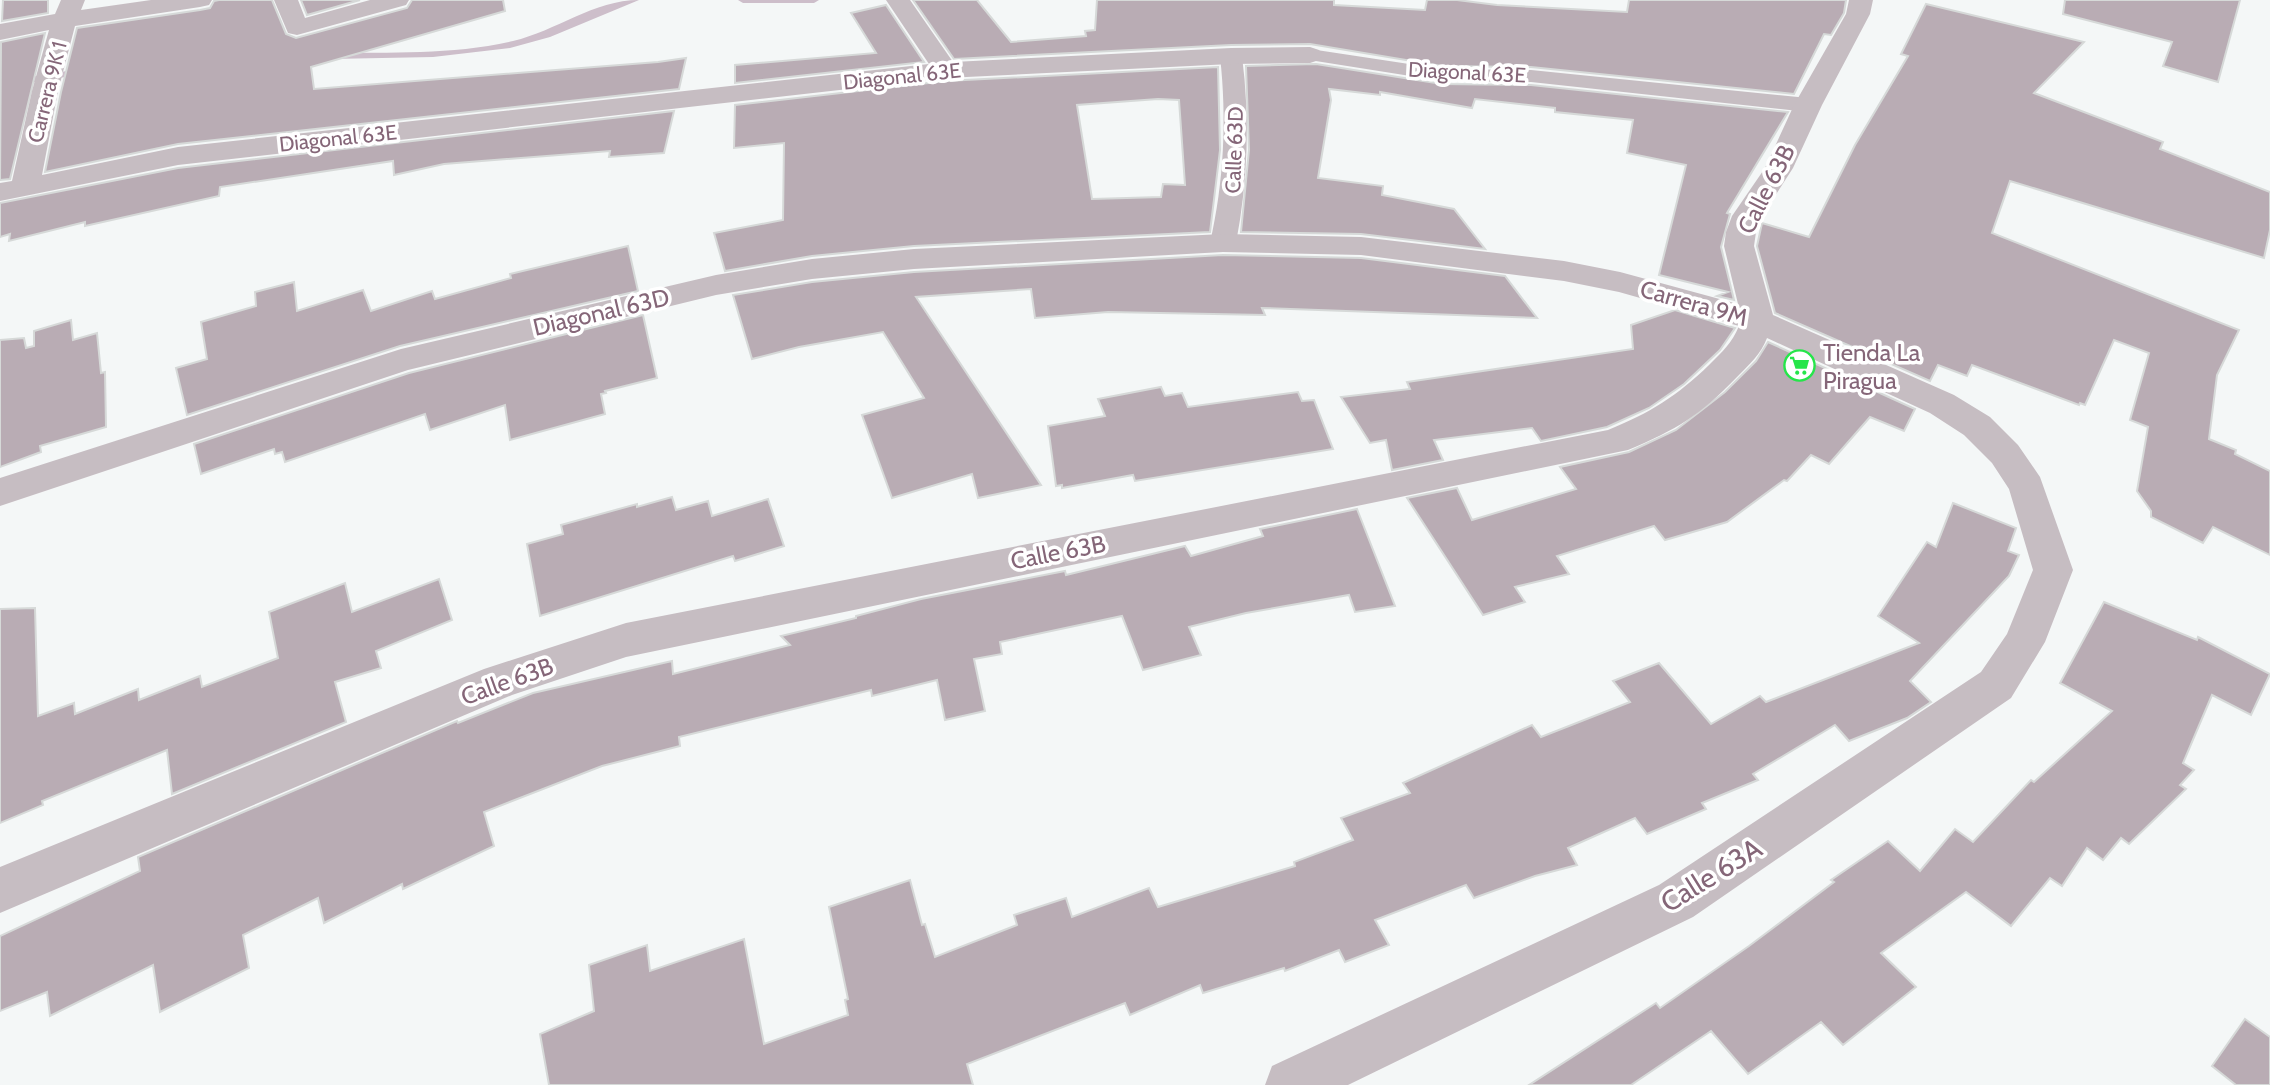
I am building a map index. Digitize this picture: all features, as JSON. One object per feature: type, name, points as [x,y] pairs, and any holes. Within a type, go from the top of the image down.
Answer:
[{"type":"street","points":[[0,32],[69,10],[200,0]]},
{"type":"street","points":[[286,0],[297,28],[397,0]]},
{"type":"street","points":[[898,0],[946,70]]},
{"type":"street","name":"Calle 63B","points":[[0,890],[499,682],[626,640],[1615,441],[1659,423],[1694,400],[1747,347],[1758,321],[1739,246],[1741,232],[1747,216],[1779,168],[1808,105],[1858,14],[1861,0]]},
{"type":"street","name":"Carrera 9K 1","points":[[13,189],[69,10]]},
{"type":"street","name":"Diagonal 63E","points":[[13,189],[178,156],[946,70],[1231,56],[1310,55]]},
{"type":"street","name":"Carrera 9M","points":[[1223,243],[1361,246],[1564,271],[1620,282],[1758,321],[1942,404],[1977,426],[2005,454],[2026,487],[2053,570]]},
{"type":"street","name":"Diagonal 63D","points":[[0,492],[401,360],[716,285],[812,269],[914,259],[1223,243]]},
{"type":"street","name":"Calle 63A","points":[[1291,1085],[1676,901],[1996,685],[2024,642],[2053,570]]},
{"type":"lane","name":"Diagonal 63E","points":[[1310,55],[1443,75],[1531,75],[1808,105]]},
{"type":"lane","name":"Calle 63D","points":[[1223,243],[1232,205],[1236,166],[1236,91],[1231,56]]},
{"type":"building","points":[[3,0],[48,0],[48,13],[2,21]]},
{"type":"building","points":[[219,0],[272,0],[286,34],[296,38],[407,8],[412,0],[503,0],[505,11],[311,67],[314,89],[686,58],[679,89],[178,144],[45,172],[77,28],[200,10],[210,8],[214,1]]},
{"type":"building","points":[[301,0],[360,0],[307,15]]},
{"type":"building","points":[[913,0],[977,0],[1011,42],[1086,36],[1085,31],[1095,30],[1097,0],[1334,0],[1334,5],[1425,10],[1427,0],[1457,0],[1497,5],[1627,12],[1629,0],[1846,0],[1844,13],[1831,35],[1824,34],[1794,94],[1531,67],[1442,66],[1310,44],[1231,45],[954,59]]},
{"type":"building","points":[[2065,0],[2240,0],[2218,82],[2163,66],[2172,42],[2063,14]]},
{"type":"building","points":[[1926,4],[2084,42],[2034,93],[2163,142],[2160,149],[2270,192],[2270,230],[2264,258],[2010,181],[1992,233],[2239,330],[2217,375],[2209,439],[2236,450],[2235,454],[2270,471],[2270,555],[2213,527],[2203,543],[2151,517],[2151,511],[2137,491],[2148,427],[2130,420],[2149,353],[2114,340],[2085,405],[2079,405],[1972,365],[1967,376],[1938,365],[1930,381],[1775,313],[1757,246],[1762,223],[1809,237],[1855,145],[1908,56],[1901,54]]},
{"type":"building","points":[[886,5],[924,62],[735,83],[735,65],[876,53],[851,13]]},
{"type":"building","points":[[45,33],[10,179],[0,180],[1,42]]},
{"type":"building","points":[[1316,64],[1442,84],[1531,85],[1788,112],[1727,213],[1730,214],[1721,247],[1734,300],[1717,296],[1728,292],[1659,275],[1686,165],[1627,153],[1633,120],[1555,112],[1555,108],[1475,99],[1472,108],[1380,92],[1380,95],[1329,89],[1331,100],[1318,178],[1383,186],[1382,195],[1454,209],[1485,249],[1361,234],[1241,232],[1249,150],[1246,66]]},
{"type":"building","points":[[1218,67],[1220,150],[1210,232],[914,246],[812,256],[725,271],[714,233],[783,220],[784,143],[734,148],[735,105],[946,81]],"holes":[[[1179,100],[1185,185],[1163,184],[1161,197],[1092,199],[1077,105]]]},
{"type":"building","points":[[674,111],[664,153],[609,157],[610,151],[444,164],[394,175],[393,161],[220,187],[219,196],[85,226],[85,222],[9,241],[10,234],[0,237],[0,203],[178,168]]},
{"type":"building","points":[[628,246],[638,291],[400,346],[187,415],[176,368],[207,359],[201,322],[256,306],[255,292],[294,282],[297,311],[363,290],[371,311],[432,291],[435,299],[511,278],[510,274]]},
{"type":"building","points":[[1223,255],[1361,258],[1505,276],[1537,318],[1262,308],[1265,315],[1108,312],[1035,318],[1031,289],[916,297],[1041,485],[978,498],[972,474],[892,498],[862,415],[924,398],[883,332],[799,347],[752,359],[733,295],[812,282],[914,272]]},
{"type":"building","points":[[1675,310],[1735,328],[1720,350],[1684,384],[1649,408],[1607,427],[1541,441],[1532,428],[1434,440],[1443,460],[1392,470],[1386,440],[1370,443],[1341,397],[1410,389],[1407,382],[1633,349],[1631,325]]},
{"type":"building","points":[[643,315],[657,378],[605,391],[606,393],[601,394],[605,414],[510,440],[505,405],[430,430],[425,414],[285,462],[282,452],[275,454],[274,449],[201,474],[194,444],[409,373]]},
{"type":"building","points":[[71,320],[73,340],[97,333],[101,373],[105,372],[106,427],[40,446],[41,452],[0,467],[0,340],[24,338],[26,348],[34,346],[34,331]]},
{"type":"building","points":[[1768,342],[1915,409],[1904,431],[1870,417],[1829,464],[1811,455],[1787,481],[1784,480],[1727,522],[1665,540],[1654,526],[1557,556],[1569,574],[1515,587],[1525,602],[1483,615],[1407,498],[1457,488],[1472,520],[1576,489],[1560,467],[1629,452],[1676,430],[1725,392],[1756,361]]},
{"type":"building","points":[[1161,387],[1165,396],[1182,393],[1188,407],[1298,392],[1302,401],[1314,400],[1333,449],[1135,481],[1133,475],[1062,488],[1062,485],[1056,486],[1048,426],[1105,416],[1098,399]]},
{"type":"building","points":[[672,497],[676,510],[708,501],[712,516],[768,499],[784,546],[735,561],[733,556],[540,616],[527,544],[563,534],[561,525]]},
{"type":"building","points":[[1953,503],[2016,528],[2008,551],[2019,555],[2009,576],[1910,681],[1931,702],[1907,718],[1849,741],[1835,725],[1753,774],[1758,780],[1702,803],[1706,809],[1647,834],[1635,818],[1568,848],[1577,865],[1535,876],[1474,898],[1466,885],[1375,920],[1389,945],[1345,962],[1339,950],[1285,971],[1284,968],[1203,993],[1200,985],[1130,1015],[1125,1003],[967,1064],[973,1085],[549,1085],[540,1034],[594,1011],[589,965],[647,945],[650,971],[744,939],[764,1044],[848,1015],[845,1000],[848,999],[829,907],[910,880],[922,925],[925,924],[935,957],[1017,925],[1014,915],[1066,898],[1072,917],[1149,888],[1158,907],[1295,866],[1294,862],[1353,840],[1341,818],[1410,793],[1403,783],[1532,725],[1541,737],[1630,702],[1613,681],[1659,663],[1711,724],[1760,696],[1766,702],[1919,643],[1878,616],[1927,542],[1936,547]]},
{"type":"building","points":[[1357,509],[1395,606],[1355,612],[1349,595],[1246,613],[1189,627],[1201,655],[1143,670],[1122,616],[1000,642],[1002,654],[974,659],[985,711],[945,720],[937,680],[872,696],[871,690],[679,737],[680,746],[602,766],[484,812],[494,846],[403,889],[402,884],[324,923],[318,898],[243,935],[249,968],[160,1012],[153,965],[50,1016],[47,992],[0,1011],[0,936],[140,871],[138,857],[457,721],[458,723],[533,693],[672,661],[673,674],[790,645],[781,636],[921,599],[1065,571],[1066,575],[1185,546],[1191,556],[1263,536],[1260,529]]},
{"type":"building","points":[[439,579],[452,620],[376,651],[381,668],[335,682],[346,722],[172,794],[167,750],[42,801],[43,805],[0,823],[0,609],[35,608],[38,716],[74,703],[75,714],[138,689],[139,700],[200,676],[202,687],[278,658],[269,612],[345,583],[352,612]]},
{"type":"building","points":[[2104,602],[2197,640],[2198,637],[2270,674],[2251,715],[2212,695],[2183,763],[2194,770],[2180,785],[2186,789],[2129,844],[2121,838],[2103,860],[2087,848],[2062,886],[2050,878],[2011,926],[1966,892],[1881,953],[1916,987],[1843,1045],[1821,1022],[1748,1074],[1711,1031],[1631,1085],[1529,1085],[1656,1003],[1660,1008],[1749,946],[1834,882],[1831,880],[1888,841],[1920,871],[1955,829],[1973,842],[2031,780],[2034,782],[2112,711],[2060,683]]},
{"type":"building","points":[[2245,1019],[2270,1037],[2270,1085],[2236,1085],[2212,1066]]},
{"type":"waterway","points":[[331,56],[433,54],[510,45],[547,35],[608,8],[634,0]]},
{"type":"waterway","points":[[743,0],[814,0]]},
{"type":"waterway","points":[[0,85],[85,71]]},
{"type":"place","name":"Tienda La Piragua","points":[[1800,366]]}]
